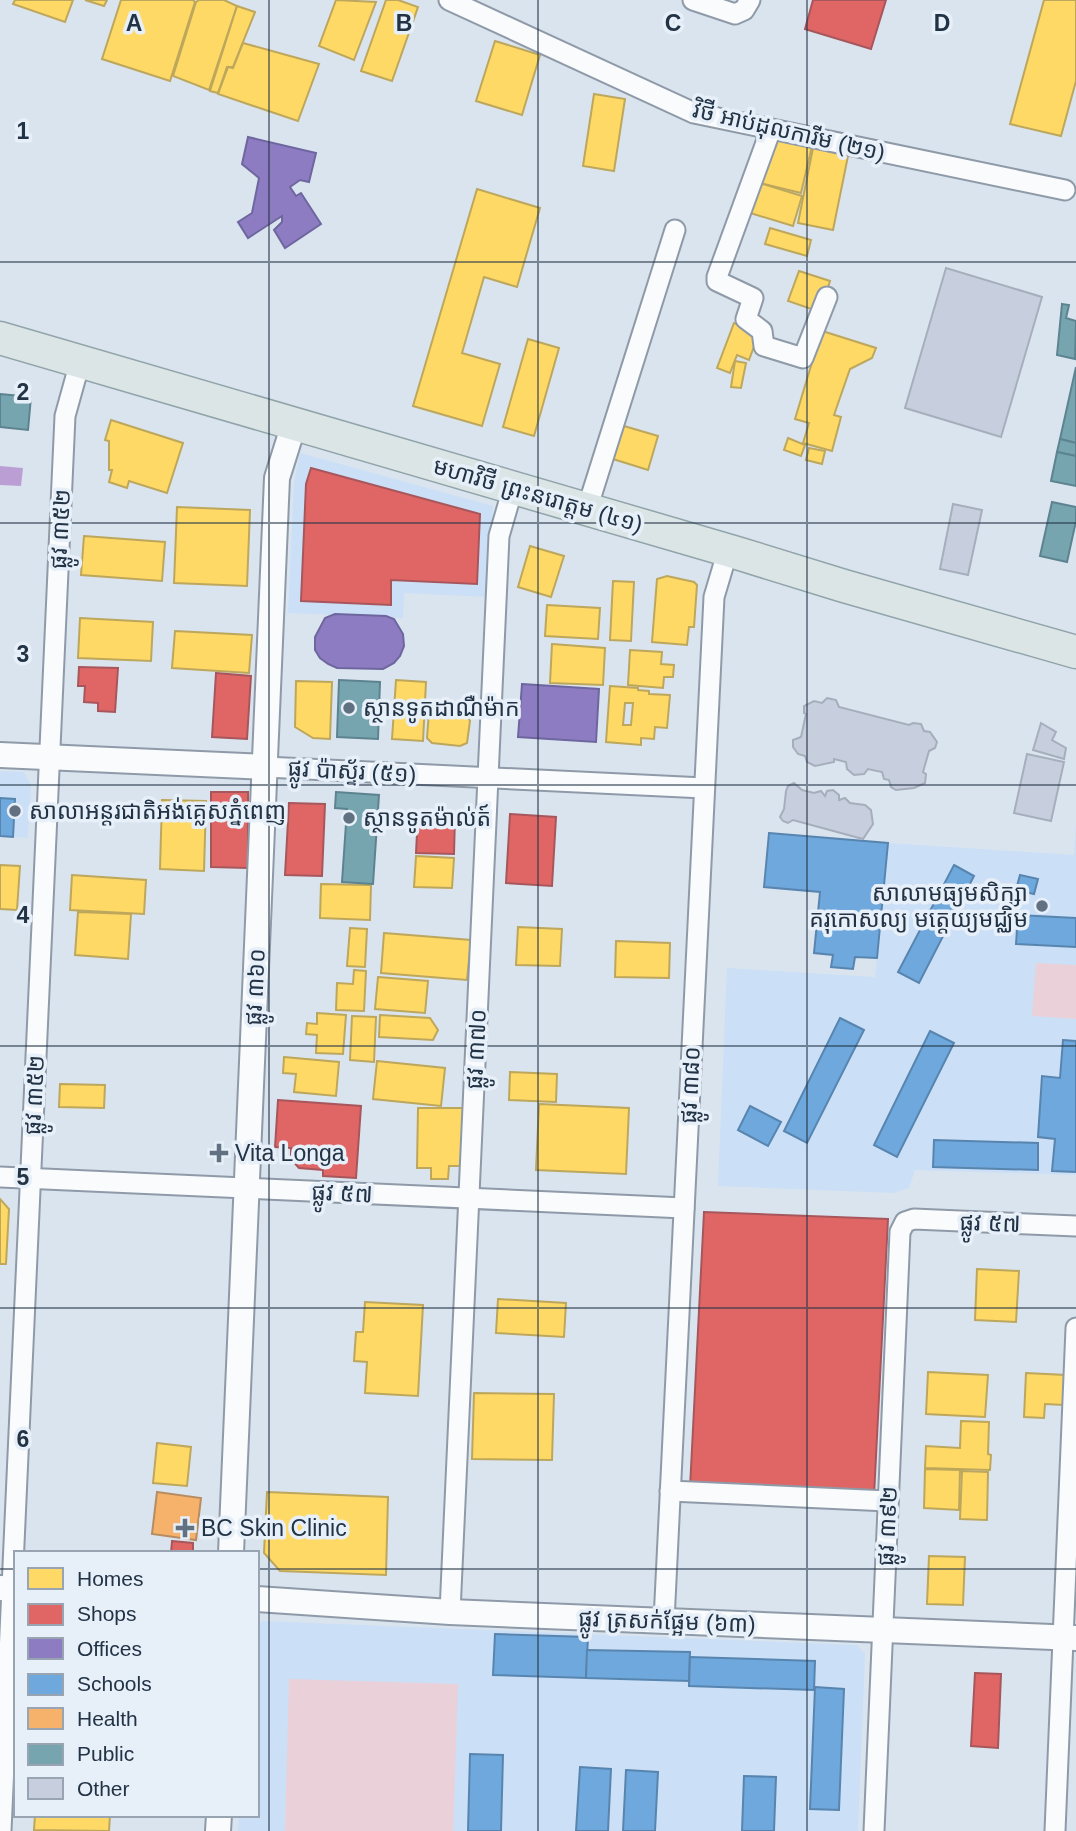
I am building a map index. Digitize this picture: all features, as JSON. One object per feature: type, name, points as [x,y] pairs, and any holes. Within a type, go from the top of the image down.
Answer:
[{"type":"main road","name":"មហាវិថី ព្រះនរោត្តម (៤១)","points":[[0,338],[1076,652]]},
{"type":"street","name":"វិថី អាប់ដុលការីម (២១)","points":[[449,0],[694,113],[1065,190]]},
{"type":"street","points":[[693,0],[735,14],[744,10],[750,0]]},
{"type":"street","points":[[771,129],[717,277],[718,281],[754,299],[747,319],[762,331],[764,346],[803,358],[827,297]]},
{"type":"street","points":[[587,509],[675,230]]},
{"type":"street","name":"ផ្លូវ ៣៥២","points":[[1,1831],[9,1588],[65,416],[80,362]]},
{"type":"street","name":"ផ្លូវ ៣៦០","points":[[231,1551],[277,478],[294,424]]},
{"type":"street","name":"ផ្លូវ ៣៧០","points":[[450,1612],[499,536],[513,488]]},
{"type":"street","name":"ផ្លូវ ៣៨០","points":[[664,1621],[714,597],[728,550]]},
{"type":"street","name":"ផ្លូវ ប៉ាស្ទ័រ (៥១)","points":[[0,755],[704,788]]},
{"type":"street","name":"ផ្លូវ ៥៧","points":[[0,1177],[684,1208]]},
{"type":"street","name":"ផ្លូវ ៥៧","points":[[905,1222],[914,1219],[1076,1226]]},
{"type":"street","name":"ផ្លូវ ៣៩២","points":[[874,1831],[900,1232],[905,1222]]},
{"type":"street","points":[[1055,1831],[1069,1638],[1076,1328]]},
{"type":"street","points":[[670,1491],[888,1501]]},
{"type":"street","name":"ផ្លូវ ត្រសក់ផ្អែម (៦៣)","points":[[259,1600],[450,1612],[1069,1638]]},
{"type":"shaded area","points":[[300,453],[493,506],[488,597],[404,593],[403,618],[288,613],[294,484]]},
{"type":"shaded area","points":[[0,466],[23,468],[21,486],[0,485]]},
{"type":"shaded area","name":"សាលាអន្តរជាតិអង់គ្លេសភ្នំពេញ","points":[[0,771],[24,772],[31,785],[28,838],[0,836]]},
{"type":"shaded area","points":[[1076,823],[1076,1175],[915,1170],[909,1188],[893,1193],[718,1186],[727,968],[875,977],[888,843],[1074,855]]},
{"type":"shaded area","points":[[1036,963],[1076,965],[1076,1019],[1032,1016]]},
{"type":"shaded area","points":[[262,1621],[857,1645],[865,1654],[858,1831],[238,1831],[239,1817],[259,1817],[259,1624]]},
{"type":"shaded area","points":[[289,1679],[458,1684],[453,1831],[285,1831]]},
{"type":"building: Homes","points":[[15,0],[73,0],[65,22],[13,4]]},
{"type":"building: Homes","points":[[85,0],[107,0],[104,6]]},
{"type":"building: Homes","points":[[121,0],[195,2],[170,81],[102,59]]},
{"type":"building: Homes","points":[[224,0],[237,6],[209,90],[173,76],[196,2]]},
{"type":"building: Homes","points":[[336,0],[376,2],[354,60],[319,46]]},
{"type":"building: Homes","points":[[386,0],[398,0],[418,7],[392,81],[361,71]]},
{"type":"building: Homes","points":[[1044,0],[1076,0],[1076,81],[1061,136],[1010,124]]},
{"type":"building: Homes","points":[[237,6],[255,12],[233,67],[227,67],[218,93],[210,91]]},
{"type":"building: Homes","points":[[495,41],[540,55],[522,115],[476,101]]},
{"type":"building: Homes","points":[[243,43],[319,64],[298,121],[218,94],[228,67],[233,68]]},
{"type":"building: Homes","points":[[594,94],[625,99],[614,171],[583,166]]},
{"type":"building: Homes","points":[[771,133],[813,142],[801,193],[760,183]]},
{"type":"building: Homes","points":[[813,148],[848,156],[833,230],[798,223]]},
{"type":"building: Homes","points":[[756,182],[802,196],[793,226],[747,212]]},
{"type":"building: Homes","points":[[477,189],[540,208],[517,287],[484,277],[462,353],[500,364],[482,426],[413,406]]},
{"type":"building: Homes","points":[[770,228],[811,240],[807,256],[765,244]]},
{"type":"building: Homes","points":[[799,271],[830,281],[820,312],[788,301]]},
{"type":"building: Homes","points":[[734,323],[759,333],[749,360],[737,355],[730,373],[717,368]]},
{"type":"building: Homes","points":[[816,329],[876,348],[872,358],[850,369],[834,415],[841,417],[832,451],[803,443],[809,423],[795,419],[813,359]]},
{"type":"building: Homes","points":[[528,339],[559,348],[534,436],[503,427]]},
{"type":"building: Homes","points":[[735,361],[746,363],[741,388],[731,387]]},
{"type":"building: Homes","points":[[111,420],[183,443],[167,493],[129,481],[127,488],[109,482],[112,470],[109,470],[109,441],[105,440]]},
{"type":"building: Homes","points":[[624,426],[658,436],[648,470],[613,459]]},
{"type":"building: Homes","points":[[788,438],[805,445],[801,456],[784,450]]},
{"type":"building: Homes","points":[[809,448],[825,451],[822,464],[806,460]]},
{"type":"building: Homes","points":[[177,507],[250,510],[247,586],[174,583]]},
{"type":"building: Homes","points":[[84,536],[165,542],[162,581],[81,575]]},
{"type":"building: Homes","points":[[530,546],[564,556],[551,597],[518,587]]},
{"type":"building: Homes","points":[[667,576],[697,585],[694,627],[689,627],[687,645],[652,642],[657,579]]},
{"type":"building: Homes","points":[[613,581],[634,582],[631,641],[610,640]]},
{"type":"building: Homes","points":[[547,605],[600,608],[598,639],[545,636]]},
{"type":"building: Homes","points":[[80,618],[153,622],[151,661],[78,658]]},
{"type":"building: Homes","points":[[175,631],[252,635],[249,673],[172,668]]},
{"type":"building: Homes","points":[[552,644],[605,648],[603,685],[550,683]]},
{"type":"building: Homes","points":[[630,650],[662,652],[661,664],[674,665],[673,677],[664,677],[663,688],[628,685]]},
{"type":"building: Homes","points":[[396,680],[426,682],[423,741],[392,739]]},
{"type":"building: Homes","points":[[296,681],[332,682],[330,739],[313,738],[295,727]]},
{"type":"building: Homes","points":[[610,686],[638,688],[649,691],[649,694],[670,695],[667,728],[655,727],[654,739],[641,738],[641,745],[606,742]],"holes":[[[625,703],[633,703],[631,725],[623,725]]]},
{"type":"building: Homes","points":[[429,712],[467,716],[470,721],[467,743],[460,746],[432,743],[427,738]]},
{"type":"building: Homes","points":[[162,800],[206,801],[204,871],[160,869]]},
{"type":"building: Homes","points":[[416,856],[454,858],[452,888],[414,887]]},
{"type":"building: Homes","points":[[0,865],[20,866],[17,910],[0,909]]},
{"type":"building: Homes","points":[[72,875],[146,880],[144,914],[70,910]]},
{"type":"building: Homes","points":[[321,884],[371,885],[370,920],[320,918]]},
{"type":"building: Homes","points":[[78,912],[131,914],[128,959],[75,955]]},
{"type":"building: Homes","points":[[518,927],[562,929],[560,966],[516,965]]},
{"type":"building: Homes","points":[[350,928],[367,929],[365,967],[347,966]]},
{"type":"building: Homes","points":[[384,933],[471,940],[467,980],[381,973]]},
{"type":"building: Homes","points":[[616,941],[670,943],[669,978],[615,977]]},
{"type":"building: Homes","points":[[354,970],[366,971],[364,1011],[336,1010],[337,983],[353,984]]},
{"type":"building: Homes","points":[[378,977],[428,981],[425,1013],[375,1009]]},
{"type":"building: Homes","points":[[317,1013],[346,1015],[343,1054],[316,1053],[317,1035],[306,1034],[307,1023],[317,1024]]},
{"type":"building: Homes","points":[[380,1015],[430,1018],[438,1030],[433,1040],[379,1037]]},
{"type":"building: Homes","points":[[352,1016],[376,1017],[374,1062],[350,1060]]},
{"type":"building: Homes","points":[[284,1057],[339,1062],[336,1096],[294,1092],[296,1074],[283,1073]]},
{"type":"building: Homes","points":[[377,1061],[445,1068],[441,1106],[373,1099]]},
{"type":"building: Homes","points":[[510,1072],[557,1074],[556,1102],[509,1100]]},
{"type":"building: Homes","points":[[60,1084],[105,1085],[104,1108],[59,1107]]},
{"type":"building: Homes","points":[[539,1104],[629,1108],[626,1174],[536,1170]]},
{"type":"building: Homes","points":[[418,1108],[463,1108],[462,1166],[449,1166],[448,1179],[431,1179],[431,1168],[417,1168]]},
{"type":"building: Homes","points":[[0,1199],[9,1209],[6,1264],[0,1264]]},
{"type":"building: Homes","points":[[977,1269],[1019,1271],[1016,1322],[975,1320]]},
{"type":"building: Homes","points":[[498,1299],[566,1303],[564,1337],[496,1333]]},
{"type":"building: Homes","points":[[365,1302],[423,1305],[418,1396],[365,1393],[367,1362],[354,1361],[356,1332],[363,1332]]},
{"type":"building: Homes","points":[[928,1372],[988,1375],[985,1417],[926,1414]]},
{"type":"building: Homes","points":[[1026,1373],[1066,1375],[1064,1405],[1045,1404],[1044,1418],[1024,1417]]},
{"type":"building: Homes","points":[[474,1393],[554,1394],[552,1460],[472,1459]]},
{"type":"building: Homes","points":[[961,1421],[989,1422],[990,1470],[925,1468],[926,1446],[960,1448]]},
{"type":"building: Homes","points":[[157,1443],[191,1447],[187,1486],[153,1483]]},
{"type":"building: Homes","points":[[925,1469],[960,1470],[959,1510],[924,1508]]},
{"type":"building: Homes","points":[[962,1471],[988,1472],[987,1520],[960,1519]]},
{"type":"building: Homes","points":[[267,1492],[388,1497],[386,1575],[280,1571],[264,1553]]},
{"type":"building: Homes","points":[[929,1556],[965,1557],[963,1605],[927,1604]]},
{"type":"building: Homes","points":[[35,1817],[110,1817],[109,1831],[34,1830]]},
{"type":"building: Shops","points":[[813,0],[886,0],[871,49],[805,29]]},
{"type":"building: Shops","points":[[311,468],[480,514],[477,584],[391,580],[391,605],[301,601],[306,484]]},
{"type":"building: Shops","points":[[79,667],[118,668],[115,712],[98,711],[98,703],[84,702],[85,686],[78,686]]},
{"type":"building: Shops","points":[[216,673],[251,676],[247,739],[212,737]]},
{"type":"building: Shops","points":[[211,792],[248,792],[248,868],[211,867]]},
{"type":"building: Shops","points":[[289,803],[325,804],[322,876],[285,875]]},
{"type":"building: Shops","points":[[418,814],[455,816],[454,854],[416,853]]},
{"type":"building: Shops","points":[[510,814],[556,817],[552,886],[506,883]]},
{"type":"building: Shops","points":[[278,1100],[361,1106],[356,1178],[323,1176],[323,1170],[299,1168],[291,1159],[291,1148],[275,1147]]},
{"type":"building: Shops","points":[[704,1212],[888,1219],[874,1496],[690,1488]]},
{"type":"building: Shops","points":[[172,1541],[193,1543],[193,1551],[171,1551]]},
{"type":"building: Shops","points":[[975,1673],[1001,1674],[998,1748],[971,1746]]},
{"type":"building: Offices","points":[[248,137],[316,153],[309,182],[300,180],[290,187],[296,196],[301,193],[321,224],[285,248],[274,230],[282,222],[282,216],[248,238],[238,222],[252,213],[259,178],[242,164]]},
{"type":"building: Offices","points":[[335,614],[386,616],[394,619],[403,634],[404,646],[400,656],[383,669],[337,668],[328,664],[315,650],[315,637],[325,618]]},
{"type":"building: Offices","points":[[522,684],[599,689],[596,742],[518,737]]},
{"type":"building: Schools","points":[[0,798],[15,799],[13,837],[0,836]]},
{"type":"building: Schools","points":[[769,833],[888,843],[877,958],[855,957],[853,969],[831,967],[833,955],[814,953],[820,892],[764,887]]},
{"type":"building: Schools","points":[[954,865],[974,876],[919,983],[898,972]]},
{"type":"building: Schools","points":[[1020,875],[1038,879],[1034,894],[1016,890]]},
{"type":"building: Schools","points":[[1018,915],[1076,918],[1076,947],[1016,944]]},
{"type":"building: Schools","points":[[840,1018],[864,1030],[807,1143],[784,1131]]},
{"type":"building: Schools","points":[[930,1031],[954,1043],[897,1157],[874,1145]]},
{"type":"building: Schools","points":[[1063,1040],[1076,1041],[1076,1172],[1052,1171],[1055,1139],[1038,1137],[1042,1076],[1060,1078]]},
{"type":"building: Schools","points":[[750,1106],[781,1122],[768,1146],[738,1130]]},
{"type":"building: Schools","points":[[934,1140],[1038,1143],[1038,1170],[933,1167]]},
{"type":"building: Schools","points":[[495,1634],[588,1637],[586,1678],[493,1675]]},
{"type":"building: Schools","points":[[587,1650],[690,1652],[689,1681],[586,1678]]},
{"type":"building: Schools","points":[[690,1657],[815,1661],[814,1690],[689,1686]]},
{"type":"building: Schools","points":[[815,1687],[844,1689],[839,1810],[810,1809]]},
{"type":"building: Schools","points":[[470,1754],[503,1755],[501,1831],[468,1831]]},
{"type":"building: Schools","points":[[580,1767],[611,1769],[608,1831],[576,1831]]},
{"type":"building: Schools","points":[[626,1770],[658,1772],[655,1831],[623,1831]]},
{"type":"building: Schools","points":[[744,1776],[776,1777],[774,1831],[742,1831]]},
{"type":"building: Health","points":[[157,1492],[201,1498],[196,1540],[152,1534]]},
{"type":"building: Public","points":[[1062,304],[1069,305],[1066,318],[1076,321],[1075,359],[1057,355]]},
{"type":"building: Public","points":[[1076,367],[1076,443],[1060,439]]},
{"type":"building: Public","points":[[0,394],[31,397],[28,430],[0,427]]},
{"type":"building: Public","points":[[1060,439],[1076,443],[1076,456],[1057,452]]},
{"type":"building: Public","points":[[1057,452],[1076,456],[1076,486],[1051,481]]},
{"type":"building: Public","points":[[1052,502],[1076,507],[1076,521],[1067,562],[1040,556]]},
{"type":"building: Public","points":[[339,680],[380,682],[378,739],[337,737]]},
{"type":"building: Public","points":[[336,792],[379,795],[373,884],[342,882],[347,809],[335,808]]},
{"type":"building: Other","points":[[946,268],[1042,297],[1001,437],[905,408]]},
{"type":"building: Other","points":[[953,504],[982,510],[968,575],[940,569]]},
{"type":"building: Other","points":[[827,698],[836,700],[839,707],[909,725],[921,724],[924,731],[930,732],[937,742],[935,748],[929,751],[923,772],[926,774],[925,783],[914,788],[896,790],[891,787],[889,780],[884,779],[882,772],[868,769],[864,774],[854,775],[847,769],[846,762],[834,759],[834,762],[815,766],[807,762],[805,756],[798,754],[793,747],[793,740],[801,737],[806,714],[804,706],[814,701],[822,703]]},
{"type":"building: Other","points":[[1041,723],[1056,732],[1052,740],[1066,748],[1064,759],[1033,750]]},
{"type":"building: Other","points":[[1027,754],[1064,762],[1051,821],[1014,813]]},
{"type":"building: Other","points":[[794,783],[802,790],[814,793],[821,791],[825,796],[827,791],[833,790],[839,795],[839,800],[845,798],[850,803],[865,805],[871,810],[873,824],[863,839],[793,820],[788,823],[783,821],[780,817],[786,791],[788,786]]},
{"type":"place","name":"ស្ថានទូតដាណឺម៉ាក","points":[[349,708]]},
{"type":"place","name":"សាលាអន្តរជាតិអង់គ្លេសភ្នំពេញ","points":[[15,811]]},
{"type":"place","name":"ស្ថានទូតម៉ាល់ត៍","points":[[349,818]]},
{"type":"place","name":"សាលាមធ្យមសិក្សា គរុកោសល្យ មត្តេយ្យមជ្ឈិម","points":[[1042,906]]},
{"type":"place","name":"Vita Longa","points":[[219,1153]]},
{"type":"place","name":"BC Skin Clinic","points":[[185,1528]]}]
